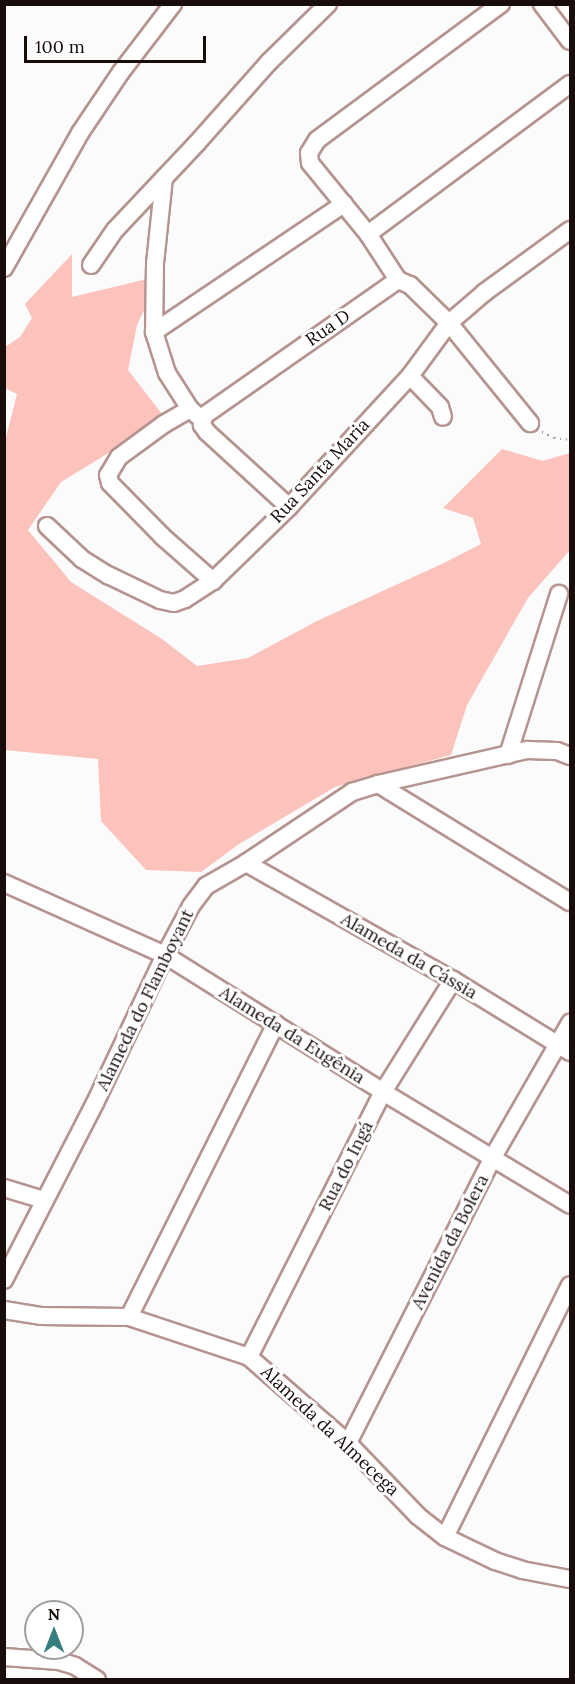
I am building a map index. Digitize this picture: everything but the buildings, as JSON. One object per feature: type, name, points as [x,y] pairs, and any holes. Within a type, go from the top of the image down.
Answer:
[{"type":"street","points":[[4,268],[80,133],[121,72],[173,4]]},
{"type":"street","points":[[91,265],[115,230],[269,62],[328,4]]},
{"type":"street","points":[[501,4],[317,140],[309,153],[310,163],[368,234],[398,280],[410,285],[449,323],[530,423]]},
{"type":"street","points":[[542,4],[570,40]]},
{"type":"street","points":[[368,234],[570,84]]},
{"type":"street","points":[[164,178],[155,263],[154,332],[167,373],[207,432],[289,507]]},
{"type":"street","points":[[154,332],[344,204]]},
{"type":"street","name":"Rua Santa Maria","points":[[47,526],[82,559],[108,575],[160,600],[179,602],[213,581],[289,507],[410,376],[449,323],[492,286],[570,230]]},
{"type":"street","name":"Rua D","points":[[213,581],[163,537],[110,483],[108,475],[118,458],[164,424],[215,408],[398,280]]},
{"type":"street","points":[[410,376],[440,407],[443,417]]},
{"type":"street","points":[[508,755],[559,594]]},
{"type":"street","name":"Alameda do Flamboyant","points":[[4,1280],[96,1103],[165,955],[191,906],[206,886],[246,863],[352,792],[378,784],[543,749],[570,756]]},
{"type":"street","points":[[378,784],[570,902]]},
{"type":"street","name":"Alameda da Cássia","points":[[246,863],[453,980],[564,1048]]},
{"type":"street","name":"Alameda da Eugênia","points":[[4,883],[165,955],[383,1092],[570,1205]]},
{"type":"street","name":"Rua do Ingá","points":[[249,1357],[383,1092],[453,980]]},
{"type":"street","name":"Avenida da Bolera","points":[[348,1443],[493,1157],[564,1048],[570,1023]]},
{"type":"street","points":[[129,1317],[276,1024]]},
{"type":"street","points":[[4,1188],[44,1200]]},
{"type":"street","points":[[445,1537],[570,1285]]},
{"type":"street","name":"Alameda da Almecega","points":[[4,1310],[41,1316],[129,1317],[249,1357],[348,1443],[418,1516],[445,1537],[495,1561],[522,1570],[570,1577]]},
{"type":"street","points":[[4,1657],[59,1661],[90,1677]]},
{"type":"path","points":[[530,423],[554,438],[570,440]]},
{"type":"shaded area","points":[[72,254],[72,297],[147,279],[151,296],[137,325],[128,370],[162,414],[153,426],[61,482],[28,530],[71,582],[162,639],[197,666],[248,658],[317,621],[481,544],[473,518],[443,508],[502,449],[543,461],[570,453],[570,550],[528,598],[467,705],[451,755],[335,787],[239,844],[201,872],[146,870],[101,821],[98,759],[5,750],[4,445],[17,394],[5,388],[5,347],[20,337],[32,318],[25,304]]}]
